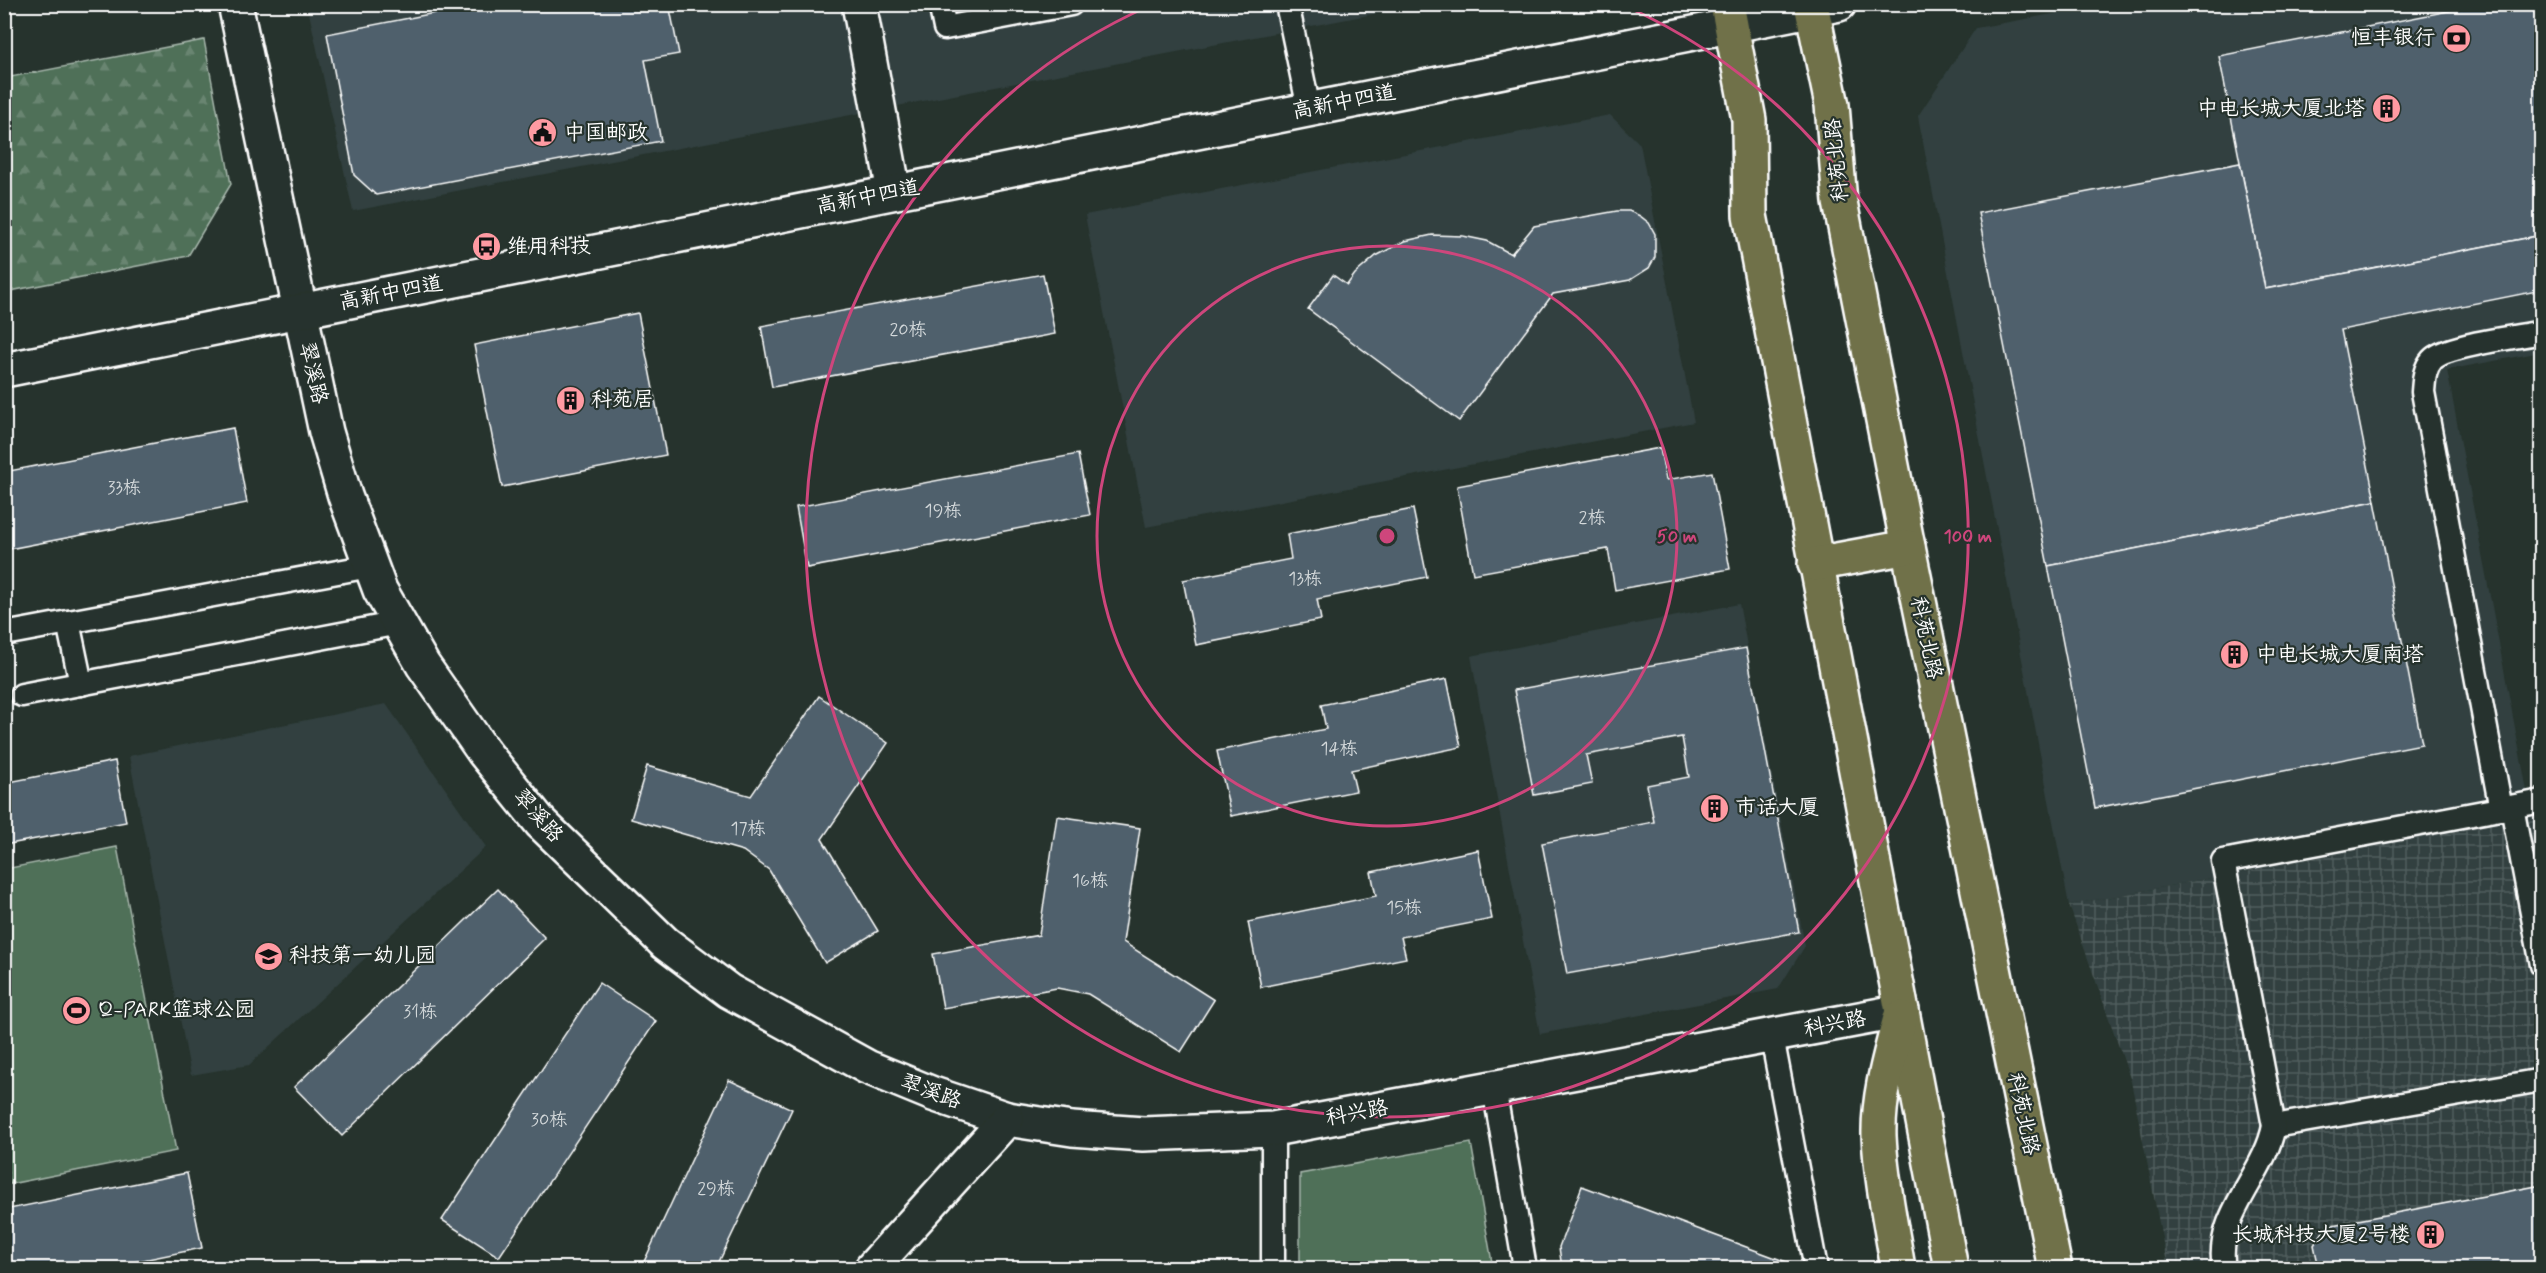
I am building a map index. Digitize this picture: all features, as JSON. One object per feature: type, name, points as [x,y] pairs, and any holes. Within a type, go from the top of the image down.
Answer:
[{"type":"main road","name":"科苑北路","points":[[1821,6],[1840,202],[2055,1269]]},
{"type":"main road","points":[[1729,15],[1749,120],[1750,214],[1951,1269]]},
{"type":"main road","points":[[1815,564],[1908,547]]},
{"type":"main road","points":[[1898,1269],[1879,1135],[1885,1076],[1902,1011]]},
{"type":"street","name":"翠溪路","points":[[235,4],[326,432],[345,496],[370,566],[380,590],[423,665],[483,751],[541,823],[665,944],[729,992],[867,1067],[933,1094],[1007,1119]]},
{"type":"street","points":[[859,4],[894,192]]},
{"type":"street","name":"高新中四道","points":[[4,370],[1309,109],[1729,15],[1821,6]]},
{"type":"street","name":"科兴路","points":[[1007,1119],[1072,1129],[1143,1134],[1273,1129],[1902,1011]]},
{"type":"street","points":[[872,1269],[1007,1119]]},
{"type":"lane","points":[[940,4],[945,28],[1071,4]]},
{"type":"lane","points":[[1287,4],[1309,109]]},
{"type":"lane","points":[[2541,332],[2451,350],[2432,359],[2424,374],[2423,392],[2506,808],[2541,965]]},
{"type":"lane","points":[[4,634],[370,566]]},
{"type":"lane","points":[[69,622],[81,684]]},
{"type":"lane","points":[[22,695],[399,623]]},
{"type":"lane","points":[[2224,1269],[2222,1256],[2225,1231],[2271,1143],[2274,1126],[2223,861],[2541,801]]},
{"type":"lane","points":[[1772,1037],[1816,1269]]},
{"type":"lane","points":[[2274,1126],[2541,1080]]},
{"type":"lane","points":[[1494,1088],[1525,1269]]},
{"type":"lane","points":[[1273,1129],[1273,1269]]},
{"type":"shaded area","points":[[307,4],[1420,5],[353,211]]},
{"type":"shaded area","points":[[2102,5],[2541,5],[2541,352],[2447,370],[2532,817],[2069,905],[1918,116],[1976,28]]},
{"type":"shaded area","points":[[1610,115],[1640,144],[1694,422],[1146,527],[1085,215]]},
{"type":"shaded area","points":[[1739,604],[1805,946],[1778,989],[1540,1034],[1471,656]]},
{"type":"shaded area","name":"科技第一幼儿园","points":[[386,704],[486,847],[249,1065],[191,1075],[129,756]]},
{"type":"shaded area","points":[[2541,815],[2541,1268],[2168,1268],[2131,1081],[2069,905]]},
{"type":"green space","points":[[204,40],[231,184],[188,256],[5,292],[5,78]]},
{"type":"green space","name":"Q-PARK篮球公园","points":[[117,847],[176,1151],[10,1184],[4,1153],[5,869]]},
{"type":"green space","points":[[1471,1143],[1493,1268],[1300,1268],[1300,1174]]},
{"type":"building","points":[[481,4],[669,4],[679,54],[645,60],[661,141],[376,195],[354,175],[327,34]]},
{"type":"building","name":"中电长城大厦北塔","points":[[2484,4],[2542,4],[2542,235],[2265,289],[2219,56]]},
{"type":"building","points":[[2240,163],[2265,289],[2542,235],[2542,290],[2341,330],[2375,501],[2048,566],[1978,213]]},
{"type":"building","points":[[1617,211],[1629,211],[1649,223],[1655,234],[1655,257],[1649,268],[1630,280],[1553,294],[1459,421],[1308,309],[1333,275],[1347,285],[1355,274],[1376,256],[1405,241],[1432,235],[1463,236],[1487,241],[1511,254],[1534,226]]},
{"type":"building","points":[[1043,274],[1055,334],[772,387],[761,326]]},
{"type":"building","name":"科苑居","points":[[638,313],[666,455],[502,487],[474,345]]},
{"type":"building","points":[[233,428],[247,503],[4,550],[4,472]]},
{"type":"building","points":[[1660,448],[1666,480],[1712,472],[1730,569],[1615,590],[1608,549],[1473,574],[1457,486]]},
{"type":"building","points":[[1078,454],[1090,515],[807,568],[796,507]]},
{"type":"building","name":"中电长城大厦南塔","points":[[2375,501],[2422,744],[2095,808],[2048,566]]},
{"type":"building","points":[[1413,509],[1427,577],[1317,599],[1321,620],[1196,645],[1183,580],[1291,559],[1287,534]]},
{"type":"building","name":"市话大厦","points":[[1746,648],[1799,932],[1567,974],[1542,843],[1654,822],[1647,785],[1689,777],[1682,737],[1586,755],[1592,784],[1534,795],[1514,690]]},
{"type":"building","points":[[1447,679],[1461,747],[1351,770],[1356,791],[1231,816],[1217,751],[1326,729],[1321,705]]},
{"type":"building","points":[[819,696],[888,743],[822,839],[878,931],[825,963],[769,870],[743,851],[631,819],[647,766],[751,796]]},
{"type":"building","points":[[115,761],[126,822],[4,845],[4,783]]},
{"type":"building","points":[[1057,816],[1140,828],[1123,942],[1214,1000],[1181,1052],[1088,994],[1057,988],[943,1008],[933,954],[1039,935]]},
{"type":"building","points":[[1478,850],[1492,919],[1401,937],[1406,958],[1261,987],[1248,922],[1376,896],[1371,872]]},
{"type":"building","points":[[498,889],[545,938],[342,1136],[294,1087]]},
{"type":"building","points":[[599,983],[656,1021],[499,1257],[442,1220]]},
{"type":"building","points":[[729,1080],[792,1109],[716,1268],[641,1268]]},
{"type":"building","points":[[187,1173],[202,1248],[104,1268],[8,1268],[4,1250],[4,1210]]},
{"type":"building","name":"长城科技大厦2号楼","points":[[2542,1185],[2542,1268],[2319,1268],[2314,1245],[2327,1226]]},
{"type":"building","points":[[1582,1186],[1792,1264],[1790,1268],[1562,1268],[1559,1247]]},
{"type":"place","name":"恒丰银行","points":[[2456,38]]},
{"type":"place","name":"中电长城大厦北塔","points":[[2386,109]]},
{"type":"place","name":"中国邮政","points":[[543,133]]},
{"type":"place","name":"维用科技","points":[[486,247]]},
{"type":"place","name":"科苑居","points":[[570,400]]},
{"type":"place","name":"中电长城大厦南塔","points":[[2235,655]]},
{"type":"place","name":"市话大厦","points":[[1714,808]]},
{"type":"place","name":"科技第一幼儿园","points":[[268,956]]},
{"type":"place","name":"Q-PARK篮球公园","points":[[77,1010]]},
{"type":"place","name":"长城科技大厦2号楼","points":[[2431,1235]]}]
